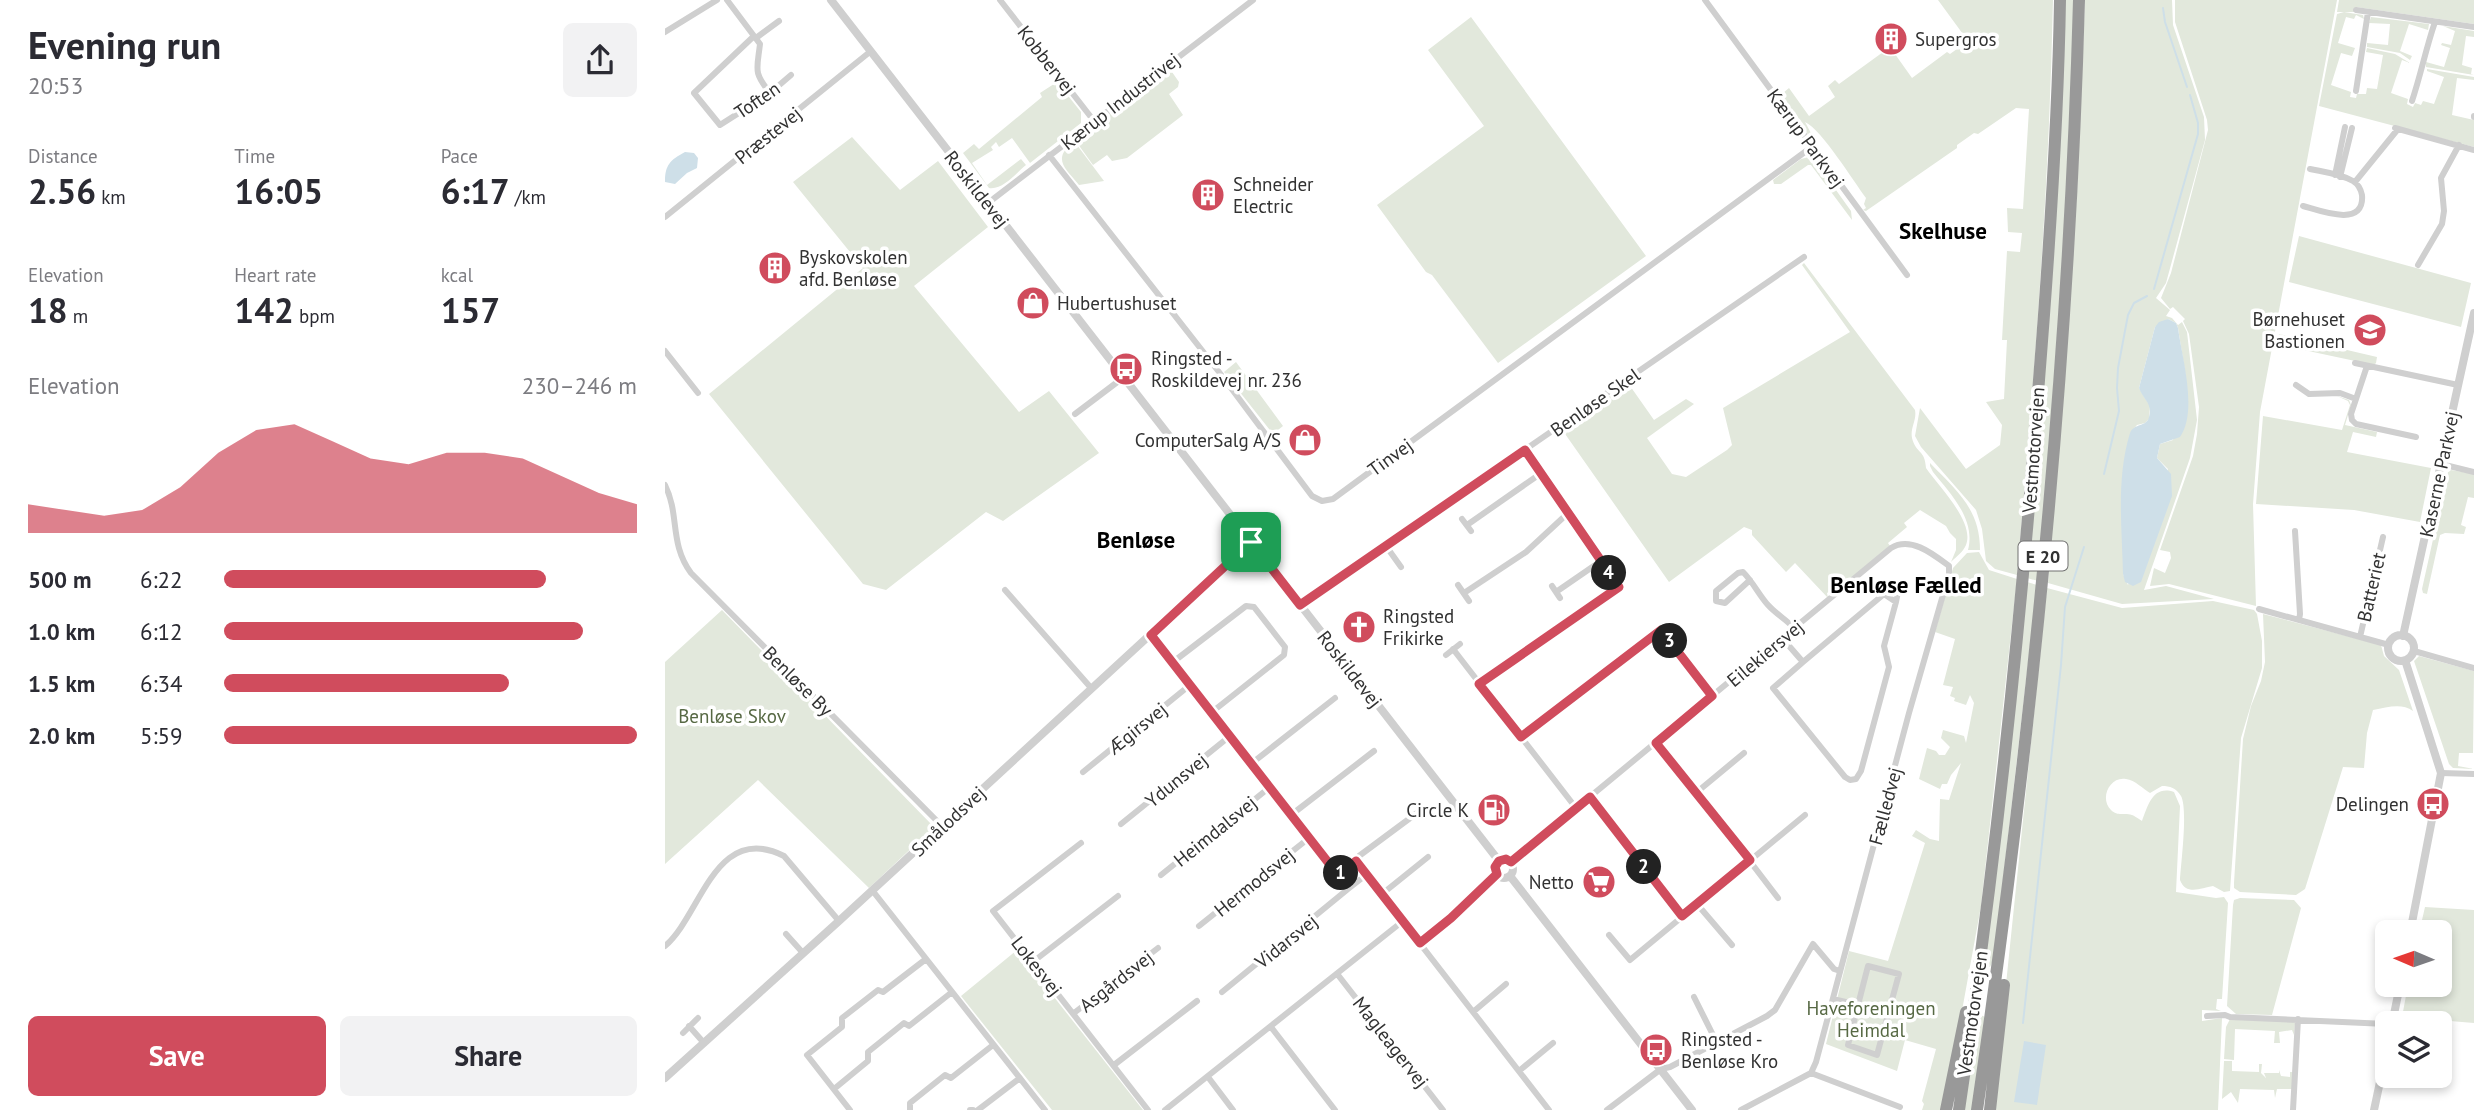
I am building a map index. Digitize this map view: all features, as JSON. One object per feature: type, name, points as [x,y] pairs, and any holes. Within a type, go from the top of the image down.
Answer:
[{"type":"highway","name":"Vestmotorvejen","points":[[1959,1110],[1986,923],[2029,514],[2050,238],[2060,0]]},
{"type":"highway","name":"Vestmotorvejen","points":[[1977,1110],[2015,841],[2049,503],[2069,224],[2079,0]]},
{"type":"highway","points":[[1990,1110],[2016,865],[2015,841]]},
{"type":"highway","points":[[1946,1110],[1986,923]]},
{"type":"street","points":[[665,32],[717,0]]},
{"type":"street","points":[[727,0],[760,44],[756,72],[771,93]]},
{"type":"street","name":"Roskildevej","points":[[831,0],[1499,861]]},
{"type":"street","name":"Kobbervej","points":[[1000,0],[1094,121]]},
{"type":"street","name":"Kærup Industrivej","points":[[988,203],[1253,0]]},
{"type":"street","name":"Kærup Parkvej","points":[[1705,0],[1907,275]]},
{"type":"street","points":[[2356,10],[2474,27]]},
{"type":"street","points":[[2356,91],[2368,12]]},
{"type":"street","points":[[755,37],[779,21]]},
{"type":"street","points":[[2413,101],[2423,70],[2423,56],[2435,22]]},
{"type":"street","name":"Toften","points":[[755,37],[694,93],[720,125],[771,93],[791,75]]},
{"type":"street","name":"Præstevej","points":[[665,217],[871,51]]},
{"type":"street","points":[[2337,176],[2348,128]]},
{"type":"street","points":[[2355,182],[2397,129],[2474,150]]},
{"type":"street","points":[[2418,265],[2442,224],[2444,211],[2441,178],[2459,145]]},
{"type":"street","name":"Tinvej","points":[[1049,155],[1312,496],[1322,502],[1333,499],[1812,146]]},
{"type":"street","points":[[2303,206],[2340,216],[2352,214],[2362,201],[2360,189],[2355,182],[2310,169]]},
{"type":"street","name":"Benløse Skel","points":[[1300,605],[1804,257]]},
{"type":"street","name":"Kaserne Parkvej","points":[[2403,636],[2474,313]]},
{"type":"street","points":[[665,351],[698,393]]},
{"type":"street","points":[[2355,363],[2458,385]]},
{"type":"street","points":[[2367,366],[2351,414],[2352,420],[2356,424],[2416,437]]},
{"type":"street","points":[[1075,414],[1124,377]]},
{"type":"street","points":[[2295,385],[2308,394],[2340,393],[2356,399]]},
{"type":"street","points":[[1479,684],[1619,587],[1525,450]]},
{"type":"street","points":[[2441,464],[2474,472]]},
{"type":"street","points":[[1467,525],[1540,474]]},
{"type":"street","name":"Benløse By","points":[[665,485],[672,504],[679,552],[691,573],[942,826]]},
{"type":"street","points":[[1464,593],[1526,552],[1567,513]]},
{"type":"street","points":[[665,522],[674,524]]},
{"type":"street","points":[[2295,531],[2299,620]]},
{"type":"street","name":"Batteriet","points":[[2360,637],[2383,537]]},
{"type":"street","name":"Smålodsvej","points":[[665,1078],[1251,542]]},
{"type":"street","name":"Eilekiersvej","points":[[1511,862],[1897,544],[1914,545],[1926,551]]},
{"type":"street","points":[[1386,546],[1401,567]]},
{"type":"street","name":"Fælledvej","points":[[1811,1073],[1949,574],[1949,566],[1926,551]]},
{"type":"street","points":[[1556,592],[1601,561]]},
{"type":"street","points":[[1750,580],[1725,603],[1716,601],[1716,591],[1738,573],[1745,573],[1770,607],[1795,629]]},
{"type":"street","points":[[1900,582],[1896,602],[1884,646],[1889,667],[1861,771],[1856,779],[1850,780],[1773,688],[1900,582]]},
{"type":"street","points":[[1458,585],[1469,601]]},
{"type":"street","points":[[1005,590],[1092,688]]},
{"type":"street","points":[[1884,594],[1896,602]]},
{"type":"street","points":[[1173,662],[1246,606],[1254,607],[1285,647],[1284,655],[1212,712]]},
{"type":"street","name":"Batteriet","points":[[2259,609],[2389,645]]},
{"type":"street","points":[[1521,737],[1661,630],[1712,696]]},
{"type":"street","points":[[1151,635],[1349,889]]},
{"type":"street","points":[[2405,660],[2394,658],[2389,652],[2393,639],[2403,636],[2413,643],[2414,651]]},
{"type":"street","points":[[1783,639],[1803,662]]},
{"type":"street","points":[[1446,655],[1460,644]]},
{"type":"street","points":[[1453,649],[1576,808]]},
{"type":"street","points":[[2405,660],[2414,651]]},
{"type":"street","points":[[2414,651],[2474,668]]},
{"type":"street","points":[[2405,660],[2441,773],[2413,920]]},
{"type":"street","name":"Ægirsvej","points":[[1083,772],[1190,685]]},
{"type":"street","points":[[1252,763],[1335,698]]},
{"type":"street","name":"Ydunsvej","points":[[1121,824],[1230,736]]},
{"type":"street","points":[[1656,743],[1779,898]]},
{"type":"street","points":[[1291,815],[1374,751]]},
{"type":"street","points":[[1697,792],[1744,752]]},
{"type":"street","points":[[2441,773],[2474,775]]},
{"type":"street","name":"Heimdalsvej","points":[[1161,875],[1270,787]]},
{"type":"street","points":[[1590,797],[1682,916]]},
{"type":"street","points":[[1338,875],[1421,810]]},
{"type":"street","points":[[1609,935],[1630,960],[1805,815]]},
{"type":"street","name":"Hermodsvej","points":[[1199,926],[1309,838]]},
{"type":"street","name":"Lokesvej","points":[[1080,843],[993,911],[1147,1110]]},
{"type":"street","points":[[665,946],[682,926],[703,886],[714,872],[737,855],[751,849],[773,850],[784,856],[839,921]]},
{"type":"street","points":[[1382,894],[1428,857]]},
{"type":"street","points":[[1506,859],[1511,862],[1514,870],[1510,876],[1503,878],[1497,874],[1495,867],[1499,861],[1506,859]]},
{"type":"street","points":[[1356,861],[1549,1110]]},
{"type":"street","name":"Vidarsvej","points":[[1222,992],[1366,874]]},
{"type":"street","points":[[1420,943],[1497,874]]},
{"type":"street","points":[[1510,876],[1692,1110]]},
{"type":"street","points":[[872,890],[1045,1110]]},
{"type":"street","points":[[1034,961],[1118,896]]},
{"type":"street","points":[[1697,904],[1732,945]]},
{"type":"street","points":[[1165,1110],[1403,922]]},
{"type":"street","points":[[786,934],[803,953]]},
{"type":"street","points":[[1607,1110],[1661,1069],[1717,1043],[1775,1010],[1813,944],[1834,969],[1840,971]]},
{"type":"street","name":"Asgårdsvej","points":[[1074,1013],[1158,948]]},
{"type":"street","points":[[850,1110],[807,1055],[842,1027],[842,1018],[878,990],[883,992],[926,959]]},
{"type":"street","points":[[1868,966],[1899,974],[1878,1055],[1847,1045],[1858,1005],[1868,966]]},
{"type":"street","name":"Magleagervej","points":[[1338,975],[1443,1110]]},
{"type":"street","points":[[1473,1012],[1506,984]]},
{"type":"street","points":[[834,1089],[868,1061],[868,1052],[904,1023],[909,1026],[952,992]]},
{"type":"street","points":[[1694,998],[1717,1043]]},
{"type":"street","points":[[1833,999],[1858,1005]]},
{"type":"street","points":[[1114,1065],[1197,1001]]},
{"type":"street","points":[[2207,1016],[2225,1014],[2230,1017],[2375,1023]]},
{"type":"street","points":[[683,1033],[698,1018]]},
{"type":"street","points":[[2293,1110],[2298,1020]]},
{"type":"street","points":[[689,1026],[704,1043]]},
{"type":"street","points":[[1272,1027],[1335,1110]]},
{"type":"street","points":[[1519,1071],[1553,1042]]},
{"type":"street","points":[[910,1110],[911,1102],[945,1075],[951,1077],[993,1045]]},
{"type":"street","points":[[1741,1110],[1811,1073],[1900,1107]]},
{"type":"street","points":[[1208,1077],[1233,1110]]},
{"type":"street","points":[[973,1110],[1020,1079]]},
{"type":"street","points":[[2374,1110],[2379,1088]]},
{"type":"green space","points":[[1938,0],[2053,0],[2040,288],[2017,575],[1995,569],[1986,561],[1982,529],[1976,510],[1921,447],[1915,436],[1920,408],[1966,469],[2000,445],[2002,425],[1986,402],[2004,399],[2007,340],[2002,340],[2007,251],[2020,252],[2022,233],[2008,232],[2007,208],[2023,209],[2029,109],[2016,108],[1978,134],[1974,133],[1957,145],[1957,148],[1866,211],[1863,210],[1866,208],[1866,198],[1828,145],[1805,122],[1812,135],[1809,136],[1782,99],[1783,93],[1789,88],[1809,116],[1835,97],[1828,86],[1835,80],[1839,84],[1890,47],[1912,78],[1947,52],[1950,54],[1968,41]]},
{"type":"green space","points":[[2064,0],[2075,0],[2069,145],[2038,581],[2027,578]]},
{"type":"green space","points":[[2085,0],[2172,0],[2173,25],[2204,117],[2205,140],[2166,283],[2156,298],[2170,310],[2166,316],[2172,318],[2178,325],[2182,322],[2187,332],[2197,420],[2190,458],[2144,590],[2166,586],[2214,599],[2122,604],[2048,583],[2077,193]],"holes":[[[2168,319],[2176,323],[2186,378],[2173,440],[2160,444],[2157,458],[2168,469],[2128,585],[2123,574],[2123,474],[2131,432],[2137,425],[2149,419],[2150,406],[2139,388],[2155,327]]]},
{"type":"green space","points":[[2175,0],[2337,0],[2260,412],[2253,504],[2256,606],[2169,584],[2150,586],[2154,568],[2165,573],[2171,558],[2170,552],[2160,550],[2193,456],[2199,407],[2189,334],[2183,321],[2185,319],[2173,307],[2170,309],[2161,298],[2171,273],[2208,130],[2175,22]]},
{"type":"green space","points":[[2339,0],[2474,0],[2474,24],[2356,7],[2354,12],[2337,12]]},
{"type":"green space","points":[[2344,12],[2363,15],[2364,19],[2356,15],[2354,19],[2346,17],[2338,43],[2355,48],[2352,56],[2341,53],[2331,85],[2351,92],[2350,97],[2356,98],[2357,94],[2366,94],[2367,88],[2377,89],[2383,55],[2366,52],[2367,48],[2395,54],[2410,63],[2402,60],[2391,93],[2408,99],[2407,104],[2413,107],[2415,103],[2421,105],[2423,101],[2434,104],[2444,77],[2427,69],[2474,77],[2474,80],[2457,78],[2452,115],[2474,120],[2474,147],[2319,106],[2337,14]]},
{"type":"green space","points":[[1471,17],[1646,256],[1498,363],[1377,205],[1484,126],[1428,50]]},
{"type":"green space","points":[[2371,17],[2429,24],[2428,30],[2409,24],[2400,51],[2412,56],[2410,60],[2400,53],[2367,47],[2367,43],[2388,45],[2390,24],[2369,23]]},
{"type":"green space","points":[[2443,26],[2474,31],[2474,37],[2466,36],[2462,65],[2472,68],[2471,74],[2474,75],[2426,67],[2426,62],[2444,67],[2450,48],[2441,45],[2451,45],[2455,31]]},
{"type":"green space","points":[[1167,71],[1172,72],[1179,82],[1178,87],[1169,94],[1183,115],[1127,158],[1112,161],[1107,155],[1093,165],[1075,140]]},
{"type":"green space","points":[[1057,82],[1081,112],[1081,123],[1030,163],[1012,138],[999,147],[996,142],[991,147],[993,150],[972,163],[987,185],[1021,159],[1026,165],[1004,184],[989,188],[963,153],[974,144],[979,149],[1042,97],[1040,93]]},
{"type":"green space","points":[[852,137],[900,190],[938,161],[988,227],[914,286],[1019,412],[1049,391],[1099,453],[1003,521],[986,512],[886,590],[863,584],[709,394],[863,268],[793,182]]},
{"type":"green space","points":[[1074,141],[1104,181],[1079,185],[1069,173],[1062,158],[1067,147]]},
{"type":"green space","points":[[1813,158],[1851,211],[1852,220],[1811,165],[1781,184],[1774,184],[1773,180],[1801,159]]},
{"type":"green space","points":[[2299,236],[2471,283],[2461,327],[2289,282]]},
{"type":"green space","points":[[1804,263],[1915,410],[1912,434],[1914,443],[1924,458],[1926,468],[1961,516],[1967,536],[1966,545],[1951,562],[1956,550],[1956,539],[1946,526],[1920,510],[1904,523],[1907,527],[1888,543],[1890,546],[1839,588],[1837,586],[1827,593],[1828,598],[1795,563],[1786,572],[1752,535],[1752,530],[1744,527],[1669,582],[1563,431],[1564,428],[1628,383],[1654,420],[1686,399],[1694,404],[1647,438],[1672,474],[1686,477],[1727,450],[1732,445],[1723,408],[1850,332],[1802,265]]},
{"type":"green space","points":[[2279,334],[2377,357],[2376,363],[2374,365],[2276,344]]},
{"type":"green space","points":[[1236,362],[1283,426],[1273,434],[1224,372]]},
{"type":"green space","points":[[2337,396],[2349,400],[2351,405],[2345,425],[2377,432],[2376,437],[2353,432],[2347,452],[2431,468],[2420,522],[2354,510],[2256,504],[2263,416],[2342,430],[2350,405],[2348,401]]},
{"type":"green space","points":[[1930,463],[1958,492],[1971,512],[1976,523],[1980,550],[1968,550],[1970,539],[1965,518],[1954,498],[1933,472]]},
{"type":"green space","points":[[2451,470],[2474,474],[2474,498],[2468,497],[2461,525],[2466,527],[2464,534],[2440,535],[2427,594],[2423,593],[2422,589],[2448,472]]},
{"type":"green space","name":"Haveforeningen Heimdal","points":[[1979,552],[1989,570],[2017,579],[1981,906],[1944,1110],[1922,1110],[1936,1049],[1905,1040],[1897,1071],[1826,1044],[1849,951],[1888,961],[1925,843],[1912,836],[1916,830],[1939,841],[1940,799],[1949,800],[1961,763],[1947,784],[1942,784],[1940,789],[1919,779],[1927,748],[1939,755],[1945,755],[1950,747],[1941,738],[1943,730],[1964,736],[1966,743],[1974,703],[1970,695],[1966,705],[1954,701],[1955,698],[1950,696],[1953,687],[1943,685],[1955,639],[1935,632],[1953,568],[1967,553]]},
{"type":"green space","points":[[2027,582],[2037,585],[1994,958],[1988,967],[1986,954]]},
{"type":"green space","points":[[2047,588],[2122,608],[2213,601],[2254,610],[2257,614],[2262,641],[2262,668],[2241,738],[2230,891],[2224,892],[2213,886],[2190,889],[2180,880],[2184,812],[2181,796],[2175,789],[2162,786],[2150,793],[2133,781],[2120,779],[2111,784],[2106,794],[2111,810],[2132,815],[2142,821],[2156,794],[2161,791],[2174,792],[2180,806],[2176,892],[2224,897],[2228,903],[2222,999],[2217,999],[2216,1009],[2221,1011],[2202,1010],[2202,1021],[2222,1018],[2218,1110],[1993,1110]]},
{"type":"green space","name":"Benløse Skov","points":[[722,610],[934,827],[869,888],[758,780],[665,864],[665,662]]},
{"type":"green space","points":[[2263,614],[2381,645],[2384,656],[2399,670],[2413,711],[2399,706],[2373,710],[2367,733],[2364,768],[2343,767],[2305,889],[2296,895],[2240,892],[2234,888],[2243,739],[2265,662]]},
{"type":"green space","points":[[2419,656],[2474,671],[2473,753],[2459,753],[2458,766],[2474,769],[2453,768],[2449,764],[2414,661]]},
{"type":"green space","points":[[2234,900],[2294,900],[2301,908],[2272,1015],[2236,1014],[2227,1006],[2233,905]]},
{"type":"green space","points":[[2425,907],[2474,910],[2474,1023],[2452,1021],[2452,1011],[2403,1011],[2406,998],[2452,998],[2452,920],[2422,920]]},
{"type":"green space","points":[[1017,950],[1143,1110],[1052,1110],[961,996]]},
{"type":"green space","points":[[1981,1015],[1985,1017],[1974,1110],[1963,1110],[1976,1028]]},
{"type":"green space","points":[[2230,1019],[2293,1022],[2294,1035],[2292,1030],[2279,1032],[2280,1043],[2274,1043],[2275,1031],[2235,1029],[2234,1060],[2224,1059],[2226,1027]]},
{"type":"green space","points":[[2224,1061],[2232,1061],[2232,1071],[2259,1072],[2259,1064],[2262,1064],[2261,1073],[2266,1078],[2264,1073],[2279,1073],[2279,1070],[2281,1076],[2290,1077],[2290,1072],[2293,1072],[2292,1089],[2277,1089],[2275,1098],[2274,1090],[2240,1089],[2238,1103],[2231,1092],[2222,1099]]},
{"type":"shaded area","points":[[685,152],[694,153],[698,158],[697,168],[675,184],[665,182],[669,164]]},
{"type":"shaded area","points":[[2168,319],[2176,323],[2178,328],[2187,384],[2188,413],[2180,437],[2160,444],[2157,458],[2171,474],[2172,496],[2141,582],[2133,586],[2125,582],[2123,574],[2123,468],[2130,433],[2149,417],[2149,405],[2139,388],[2155,327],[2159,322]]},
{"type":"shaded area","points":[[2024,1041],[2046,1045],[2037,1105],[2014,1102]]},
{"type":"waterway","points":[[2163,8],[2165,22],[2187,87]]},
{"type":"waterway","points":[[2154,289],[2198,134],[2198,123],[2190,95]]},
{"type":"waterway","points":[[2104,474],[2119,411],[2118,368],[2128,315],[2134,303],[2147,296]]},
{"type":"waterway","points":[[2023,1023],[2065,607],[2084,547]]},
{"type":"place","name":"Supergros","points":[[1891,39]]},
{"type":"place","name":"Schneider Electric","points":[[1208,195]]},
{"type":"place","name":"Byskovskolen afd. Benløse","points":[[775,268]]},
{"type":"place","name":"Hubertushuset","points":[[1033,303]]},
{"type":"place","name":"Børnehuset Bastionen","points":[[2370,330]]},
{"type":"place","name":"Ringsted - Roskildevej nr. 236","points":[[1126,369]]},
{"type":"place","name":"ComputerSalg A/S","points":[[1305,440]]},
{"type":"place","name":"Ringsted Frikirke","points":[[1359,627]]},
{"type":"place","name":"Delingen","points":[[2433,804]]},
{"type":"place","name":"Circle K","points":[[1494,810]]},
{"type":"place","name":"Netto","points":[[1599,882]]},
{"type":"place","name":"Ringsted - Benløse Kro","points":[[1656,1050]]},
{"type":"district","name":"Skelhuse","points":[[1943,230]]},
{"type":"district","name":"Benløse","points":[[1136,539]]},
{"type":"district","name":"Benløse Fælled","points":[[1906,584]]},
{"type":"route","points":[[1525,450],[1619,587],[1479,684],[1521,737],[1661,630],[1712,696],[1656,743],[1750,860],[1682,916],[1590,797],[1511,862],[1502,859],[1496,863],[1497,874],[1420,943],[1356,861],[1338,875],[1151,635],[1251,542],[1300,605],[1525,450]]}]
